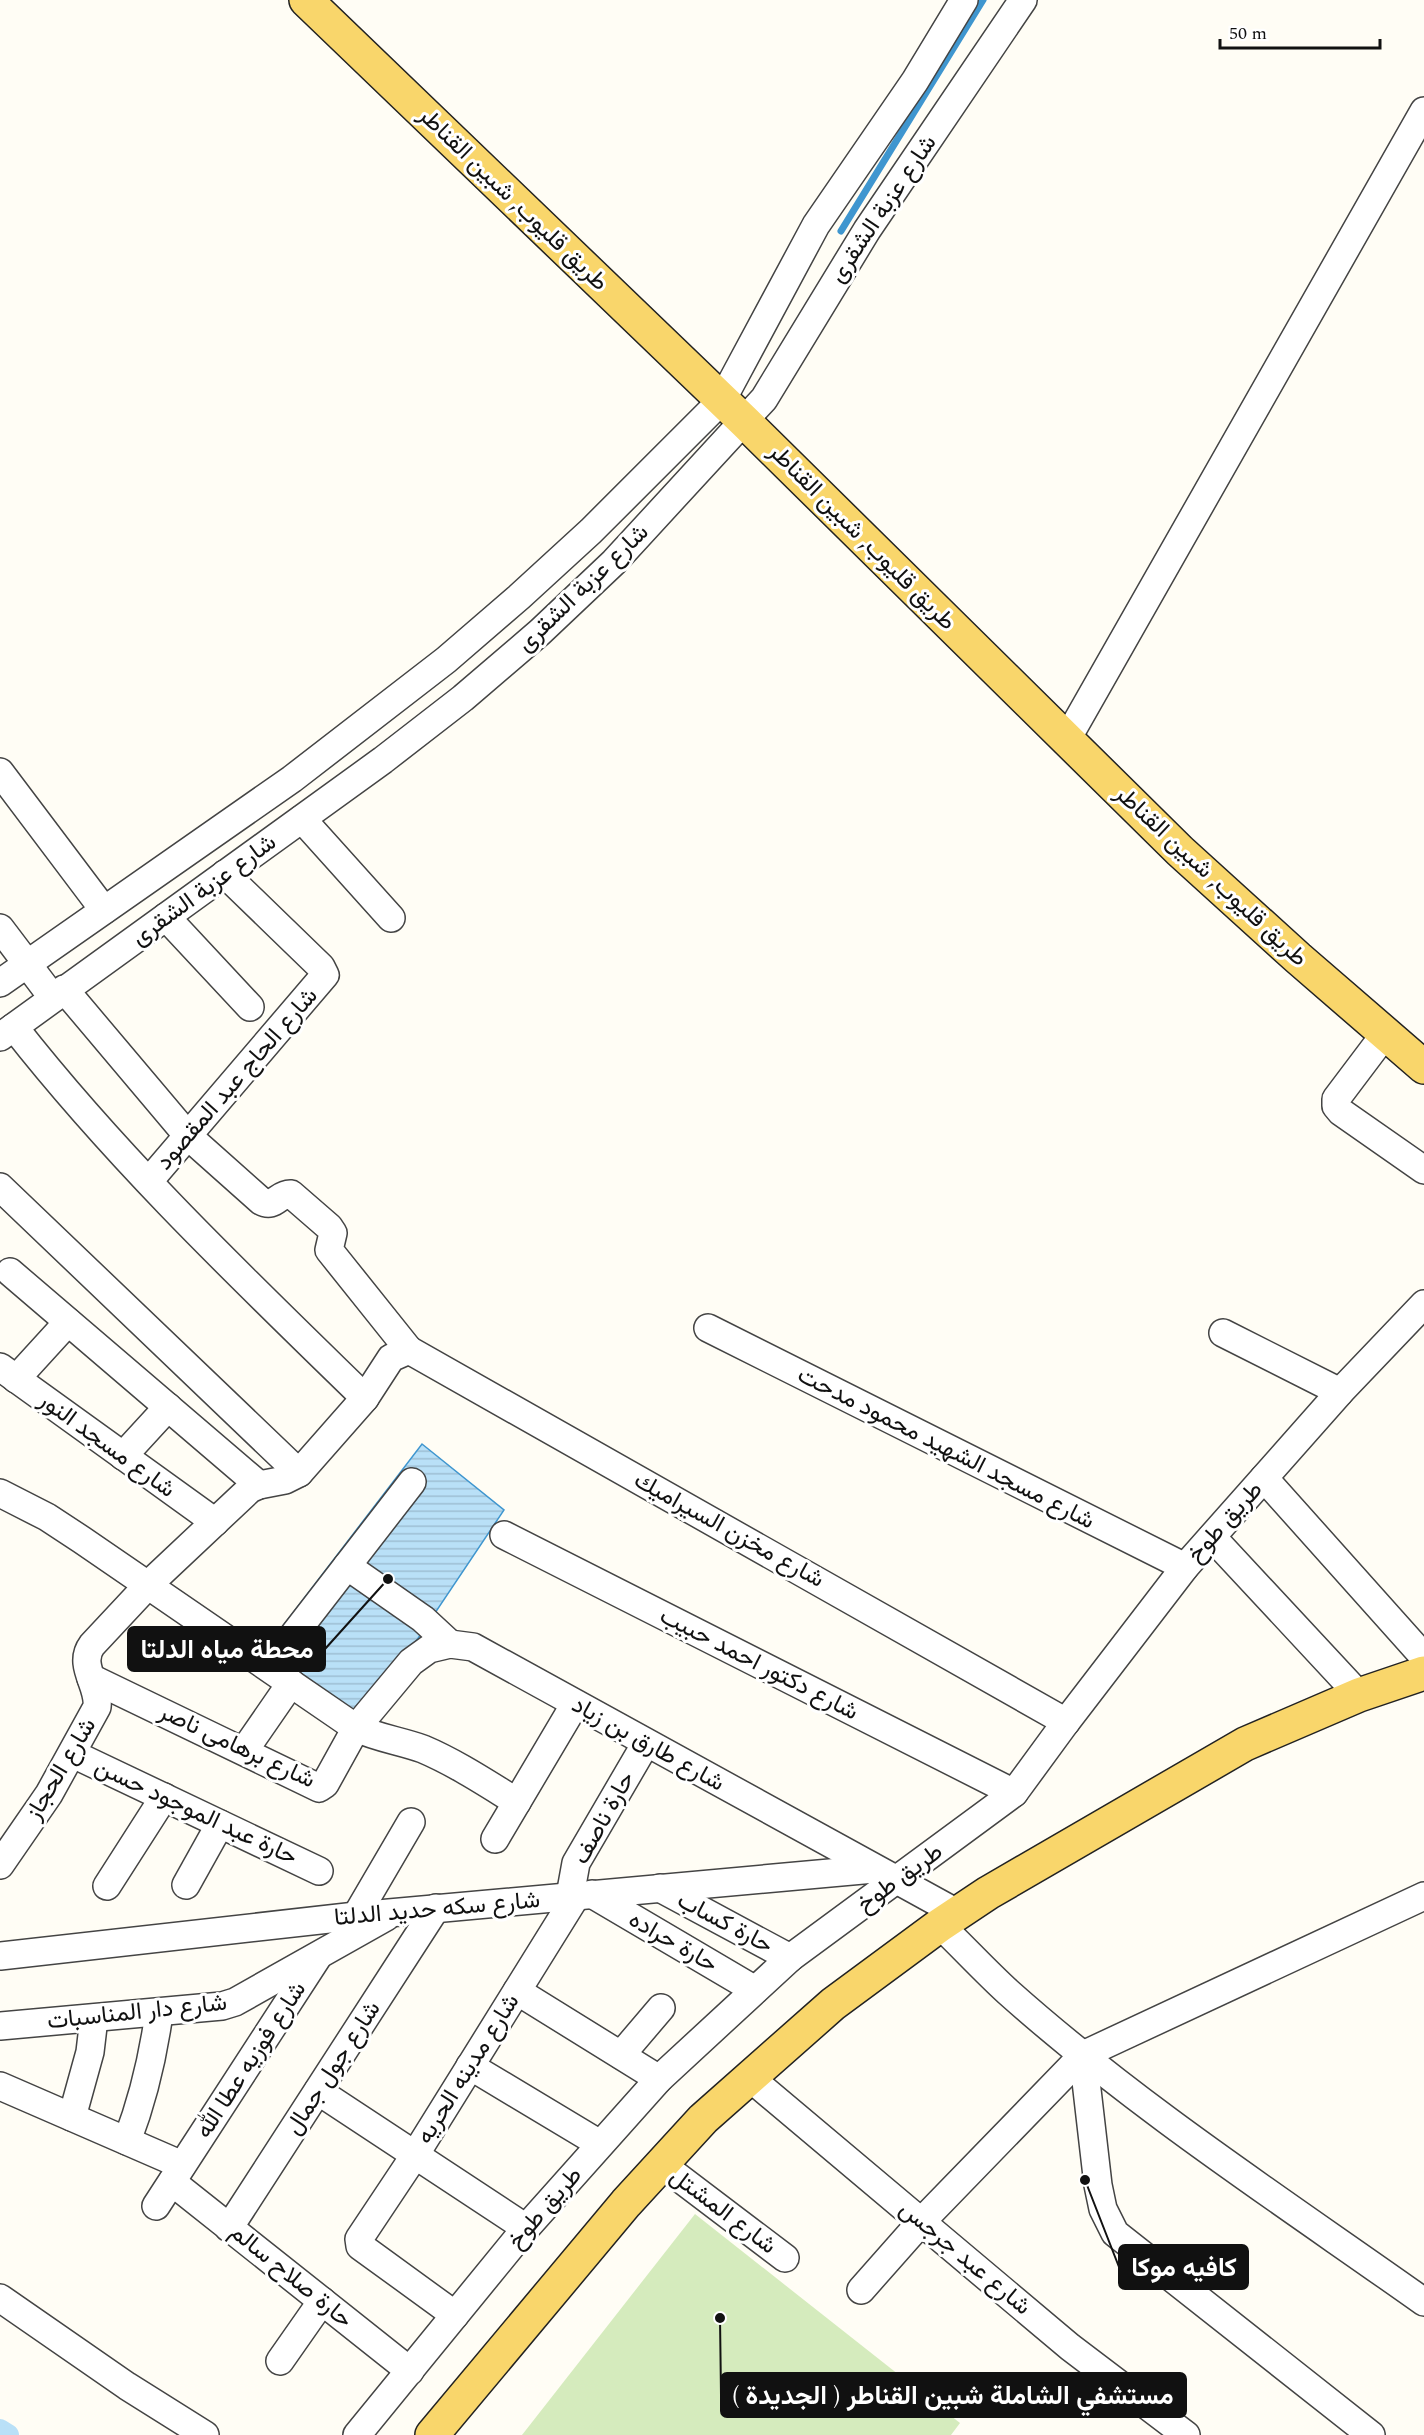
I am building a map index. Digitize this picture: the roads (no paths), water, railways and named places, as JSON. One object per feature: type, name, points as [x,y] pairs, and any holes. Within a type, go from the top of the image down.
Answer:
[{"type":"main road","name":"طريق قليوب, شبين القناطر","points":[[306,0],[745,422],[1180,851],[1424,1067]]},
{"type":"main road","points":[[432,2435],[661,2164],[703,2119],[748,2077],[833,2004],[988,1893],[1245,1744],[1359,1695],[1424,1674]]},
{"type":"street","name":"شارع عزبة الشقرى","points":[[0,982],[292,779],[446,660],[591,531],[722,400],[810,235],[909,90],[964,0]]},
{"type":"street","name":"شارع عزبة الشقرى","points":[[7,1032],[302,819],[454,705],[540,632],[614,562],[745,422],[781,375],[842,269],[1023,0]]},
{"type":"street","points":[[1067,739],[1424,111]]},
{"type":"street","points":[[0,772],[104,910]]},
{"type":"street","points":[[302,819],[391,918]]},
{"type":"street","name":"شارع الحاج عبد المقصود","points":[[149,1181],[325,975],[321,967],[225,874]]},
{"type":"street","points":[[166,917],[250,1007]]},
{"type":"street","points":[[0,928],[27,964],[58,993],[188,1136],[261,1201],[275,1203],[282,1196],[291,1194],[329,1227],[333,1233],[329,1250],[400,1354],[299,1473],[285,1480],[259,1485],[10,1272]]},
{"type":"street","points":[[7,1032],[51,1074],[149,1181],[254,1290],[365,1398]]},
{"type":"street","points":[[1385,1034],[1336,1099],[1336,1106],[1341,1112],[1424,1170]]},
{"type":"street","points":[[0,1187],[299,1473]]},
{"type":"street","name":"طريق طوخ","points":[[357,2435],[526,2228],[659,2079],[790,1958],[885,1875],[1014,1793],[1185,1567],[1340,1392],[1424,1304]]},
{"type":"street","points":[[8,1373],[68,1322]]},
{"type":"street","name":"شارع مسجد الشهيد محمود مدحت","points":[[708,1328],[1185,1567]]},
{"type":"street","points":[[1222,1333],[1340,1392]]},
{"type":"street","name":"شارع مخزن السيراميك","points":[[400,1354],[1066,1722]]},
{"type":"street","name":"شارع مسجد النور","points":[[8,1373],[215,1522]]},
{"type":"street","points":[[123,1456],[168,1407]]},
{"type":"street","points":[[1263,1478],[1424,1657]]},
{"type":"street","points":[[292,1637],[412,1482]]},
{"type":"street","name":"شارع الحجاز","points":[[0,1865],[49,1794],[97,1707],[97,1697],[86,1663],[88,1650],[148,1584],[250,1490],[259,1485]]},
{"type":"street","points":[[0,1493],[47,1517],[356,1728],[370,1735],[420,1748],[439,1756],[517,1802]]},
{"type":"street","name":"شارع دكتور احمد حبيب","points":[[504,1535],[1014,1793]]},
{"type":"street","points":[[1212,1537],[1359,1695]]},
{"type":"street","points":[[347,1566],[423,1619],[450,1644]]},
{"type":"street","points":[[356,1728],[411,1662],[429,1649],[450,1644]]},
{"type":"street","name":"شارع طارق بن زياد","points":[[450,1644],[472,1647],[885,1875],[949,1919],[1008,1991],[1083,2055],[1174,2125],[1424,2302]]},
{"type":"street","name":"شارع برهامى ناصر","points":[[91,1678],[320,1788],[325,1784],[356,1728]]},
{"type":"street","points":[[244,1751],[291,1683]]},
{"type":"street","points":[[495,1839],[575,1704]]},
{"type":"street","name":"حارة ناصف","points":[[579,1895],[576,1863],[646,1743]]},
{"type":"street","name":"حارة عبد الموجود حسن","points":[[73,1754],[319,1871]]},
{"type":"street","points":[[107,1886],[164,1797]]},
{"type":"street","points":[[356,1916],[411,1822]]},
{"type":"street","points":[[186,1885],[220,1824]]},
{"type":"street","name":"شارع سكه حديد الدلتا","points":[[0,1956],[436,1908],[660,1888],[885,1875]]},
{"type":"street","name":"حارة كساب","points":[[660,1888],[790,1958]]},
{"type":"street","name":"حارة حراده","points":[[579,1895],[755,1990]]},
{"type":"street","name":"شارع مدينه الحريه","points":[[455,2315],[360,2246],[358,2242],[579,1895]]},
{"type":"street","points":[[861,2290],[922,2222],[1083,2055],[1424,1896]]},
{"type":"street","name":"شارع جول جمال","points":[[230,2228],[436,1908]]},
{"type":"street","name":"شارع دار المناسبات","points":[[0,2026],[222,2006],[235,2002],[395,1912]]},
{"type":"street","name":"شارع فوزيه عطا الله","points":[[156,2206],[319,1955]]},
{"type":"street","points":[[517,1991],[659,2079]]},
{"type":"street","points":[[621,2055],[661,2008]]},
{"type":"street","points":[[128,2141],[148,2078],[159,2013]]},
{"type":"street","points":[[72,2117],[88,2063],[94,2018]]},
{"type":"street","points":[[1083,2055],[1098,2185],[1103,2209],[1115,2233],[1371,2435]]},
{"type":"street","points":[[470,2066],[600,2144]]},
{"type":"street","name":"شارع عبد جرجس","points":[[748,2077],[1070,2347],[1186,2435]]},
{"type":"street","name":"حارة صلاح سالم","points":[[0,2085],[128,2141],[177,2174],[230,2228],[410,2371]]},
{"type":"street","points":[[318,2091],[526,2228]]},
{"type":"street","name":"شارع المشتل","points":[[661,2164],[785,2258]]},
{"type":"street","points":[[0,2298],[127,2386],[205,2435]]},
{"type":"street","points":[[280,2361],[322,2301]]},
{"type":"street","points":[[0,2316],[170,2435]]},
{"type":"water","points":[[422,1444],[504,1510],[364,1719],[266,1648]]},
{"type":"waterway","points":[[841,231],[983,0]]},
{"type":"waterway","points":[[0,2430],[8,2435]]},
{"type":"place","name":"محطة مياه الدلتا","points":[[388,1579]]},
{"type":"place","name":"كافيه موكا","points":[[1085,2180]]},
{"type":"place","name":"مستشفي الشاملة شبين القناطر ( الجديدة )","points":[[720,2318]]}]
